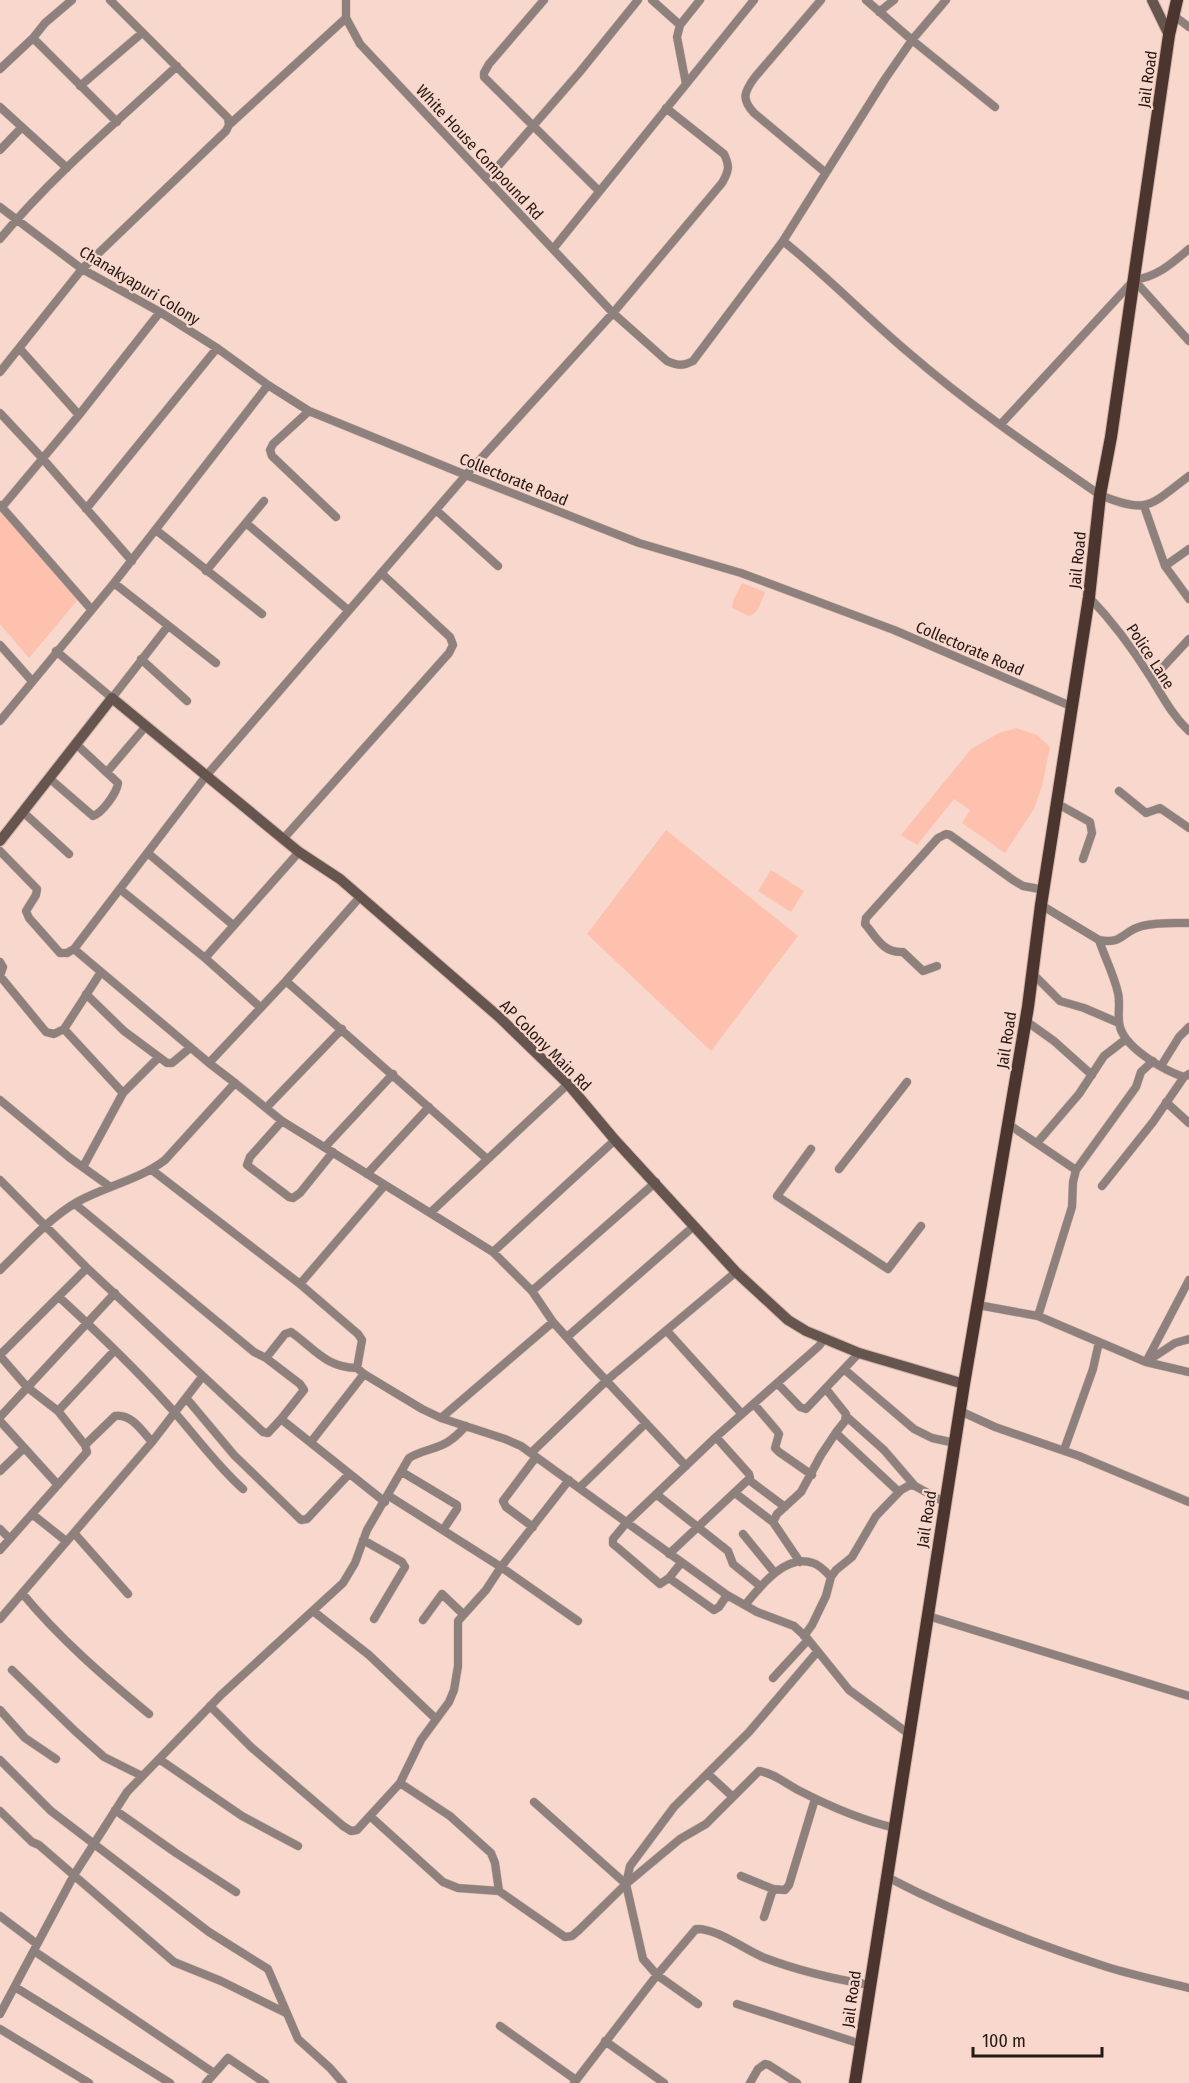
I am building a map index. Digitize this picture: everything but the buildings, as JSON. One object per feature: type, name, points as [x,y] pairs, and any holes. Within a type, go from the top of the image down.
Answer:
[{"type":"main road","name":"Jail Road","points":[[855,2083],[964,1384],[1026,1021],[1041,905],[1089,597],[1100,495],[1111,437],[1169,35],[1177,0]]},
{"type":"street","points":[[0,69],[33,39],[45,23],[72,0]]},
{"type":"street","points":[[110,0],[228,118],[229,125]]},
{"type":"street","name":"White House Compound Rd","points":[[346,0],[346,18],[360,44],[613,313],[667,362],[684,366],[693,361],[783,241]]},
{"type":"street","points":[[544,0],[484,73],[488,81],[599,191]]},
{"type":"street","points":[[487,179],[638,0]]},
{"type":"street","points":[[652,0],[680,25]]},
{"type":"street","points":[[686,84],[677,37],[680,25],[700,0]]},
{"type":"street","points":[[553,249],[754,0]]},
{"type":"street","points":[[821,0],[754,77],[747,87],[745,96],[746,104],[754,113],[826,173]]},
{"type":"street","points":[[867,0],[912,40],[995,107]]},
{"type":"street","points":[[879,12],[894,0]]},
{"type":"street","points":[[946,0],[912,40],[783,241],[819,269],[909,353],[951,388],[1100,495],[1123,504],[1144,506],[1189,476]]},
{"type":"street","points":[[1152,0],[1169,35]]},
{"type":"street","points":[[1173,15],[1189,27]]},
{"type":"street","points":[[0,372],[82,269],[226,131],[229,125],[346,18]]},
{"type":"street","points":[[80,86],[142,33]]},
{"type":"street","points":[[33,39],[117,122]]},
{"type":"street","points":[[0,239],[67,168],[177,66]]},
{"type":"street","points":[[0,106],[67,168]]},
{"type":"street","points":[[0,851],[37,889],[36,895],[26,910],[29,918],[60,953],[64,954],[74,949],[149,854],[206,776],[466,475],[613,313],[722,183],[728,172],[729,164],[724,154],[666,108]]},
{"type":"street","points":[[0,150],[22,127]]},
{"type":"street","name":"Chanakyapuri Colony","points":[[0,207],[82,269],[160,312],[217,348],[268,386]]},
{"type":"street","points":[[1001,424],[1134,280],[1148,278],[1161,272],[1189,249]]},
{"type":"street","points":[[1134,280],[1189,341]]},
{"type":"street","points":[[91,609],[1,506],[43,459],[160,312]]},
{"type":"street","points":[[86,509],[217,348]]},
{"type":"street","points":[[20,349],[79,415]]},
{"type":"street","points":[[0,721],[132,561],[268,386]]},
{"type":"street","name":"Collectorate Road","points":[[268,386],[309,411],[466,475],[639,543],[741,573],[883,626],[1073,707]]},
{"type":"street","points":[[309,411],[273,444],[270,450],[272,456],[336,517]]},
{"type":"street","points":[[0,413],[132,561]]},
{"type":"street","points":[[206,571],[264,501]]},
{"type":"street","points":[[1144,506],[1165,566],[1189,598]]},
{"type":"street","points":[[436,510],[498,566]]},
{"type":"street","points":[[246,523],[348,610]]},
{"type":"street","points":[[156,530],[262,614]]},
{"type":"street","points":[[1165,566],[1189,549]]},
{"type":"street","points":[[284,838],[449,653],[453,645],[450,637],[381,573]]},
{"type":"street","points":[[114,583],[216,663]]},
{"type":"street","name":"Police Lane","points":[[1089,597],[1109,618],[1152,679],[1167,706],[1189,730]]},
{"type":"street","points":[[0,841],[168,626]]},
{"type":"street","points":[[1152,679],[1189,639]]},
{"type":"street","points":[[0,645],[32,681]]},
{"type":"street","points":[[56,651],[112,698]]},
{"type":"street","points":[[141,659],[187,701]]},
{"type":"street","name":"AP Colony Main Rd","points":[[112,698],[299,852],[340,879],[499,1017],[568,1084],[615,1140],[656,1182],[736,1272],[788,1320],[824,1339],[859,1353],[964,1384]]},
{"type":"street","points":[[107,772],[146,726]]},
{"type":"street","points":[[49,778],[95,816],[118,786],[117,780],[76,744]]},
{"type":"street","points":[[1119,791],[1143,811],[1149,813],[1160,808],[1189,828]]},
{"type":"street","points":[[1058,804],[1090,822],[1092,833],[1083,859]]},
{"type":"street","points":[[23,812],[69,854]]},
{"type":"street","points":[[937,966],[923,971],[903,952],[892,952],[881,944],[865,924],[866,918],[938,838],[946,834],[950,835],[1023,886],[1045,890]]},
{"type":"street","points":[[206,958],[299,852]]},
{"type":"street","points":[[149,854],[233,925]]},
{"type":"street","points":[[121,890],[206,958],[260,1007]]},
{"type":"street","points":[[209,1064],[360,897]]},
{"type":"street","points":[[1041,905],[1099,940],[1114,942],[1129,931],[1141,926],[1159,923],[1189,923]]},
{"type":"street","points":[[1099,940],[1119,997],[1119,1023],[1126,1039],[1161,1066],[1187,1075],[1102,1186]]},
{"type":"street","points":[[74,949],[209,1064],[282,1121],[494,1252],[532,1292],[553,1322],[686,1466]]},
{"type":"street","points":[[0,962],[3,967],[0,976],[46,1032],[54,1034],[64,1029],[101,972]]},
{"type":"street","points":[[1033,975],[1060,1001],[1084,1008],[1119,1023]]},
{"type":"street","points":[[286,981],[486,1158]]},
{"type":"street","points":[[86,994],[117,1025],[167,1063],[172,1063],[190,1048]]},
{"type":"street","points":[[1026,1021],[1054,1041],[1092,1075]]},
{"type":"street","points":[[1161,1066],[1179,1037],[1189,1027]]},
{"type":"street","points":[[64,1029],[123,1094]]},
{"type":"street","points":[[266,1108],[342,1029]]},
{"type":"street","points":[[1037,1143],[1079,1094],[1104,1056],[1126,1039]]},
{"type":"street","points":[[83,1167],[123,1094],[158,1058]]},
{"type":"street","points":[[1038,1316],[1072,1206],[1076,1170],[1136,1087],[1141,1072],[1153,1061]]},
{"type":"street","points":[[325,1146],[393,1074]]},
{"type":"street","points":[[0,1270],[46,1227],[75,1204],[109,1186],[152,1170],[165,1160],[235,1083]]},
{"type":"street","points":[[839,1169],[907,1083]]},
{"type":"street","points":[[430,1213],[486,1158],[568,1084]]},
{"type":"street","points":[[0,1100],[109,1186]]},
{"type":"street","points":[[1166,1102],[1189,1123]]},
{"type":"street","points":[[367,1174],[429,1107]]},
{"type":"street","points":[[282,1121],[250,1157],[247,1165],[289,1197],[293,1198],[300,1194],[333,1152]]},
{"type":"street","points":[[1008,1124],[1076,1170]]},
{"type":"street","points":[[494,1252],[615,1140]]},
{"type":"street","points":[[811,1149],[777,1196],[888,1269],[921,1226]]},
{"type":"street","points":[[152,1170],[300,1284],[358,1334],[362,1340],[357,1368]]},
{"type":"street","points":[[0,1180],[87,1268],[202,1377],[262,1432],[268,1432],[304,1390],[300,1384],[246,1345],[75,1204]]},
{"type":"street","points":[[532,1292],[656,1182]]},
{"type":"street","points":[[300,1284],[385,1185]]},
{"type":"street","points":[[567,1337],[694,1226]]},
{"type":"street","points":[[0,1550],[87,1452],[85,1445],[58,1411],[27,1387],[0,1355],[87,1268]]},
{"type":"street","points":[[533,1527],[506,1507],[502,1501],[533,1455],[607,1380],[736,1272]]},
{"type":"street","points":[[1146,1362],[1189,1280]]},
{"type":"street","points":[[58,1485],[0,1419],[115,1293]]},
{"type":"street","points":[[59,1297],[175,1412],[209,1455],[243,1489]]},
{"type":"street","points":[[978,1305],[1038,1316],[1146,1362],[1189,1372]]},
{"type":"street","points":[[441,1418],[553,1322]]},
{"type":"street","points":[[667,1331],[742,1414]]},
{"type":"street","points":[[266,1358],[285,1334],[291,1332],[334,1364],[357,1368],[422,1409],[441,1418],[505,1439],[533,1455],[727,1595],[794,1626],[849,1690],[909,1734]]},
{"type":"street","points":[[681,1563],[663,1584],[656,1583],[614,1544],[616,1534],[716,1437],[819,1346],[824,1339]]},
{"type":"street","points":[[1146,1362],[1175,1343],[1189,1339]]},
{"type":"street","points":[[1064,1450],[1093,1369],[1099,1342]]},
{"type":"street","points":[[58,1411],[115,1350]]},
{"type":"street","points":[[777,1383],[803,1409],[809,1407],[859,1353]]},
{"type":"street","points":[[845,1370],[914,1430],[932,1438],[955,1443]]},
{"type":"street","points":[[311,1442],[364,1374]]},
{"type":"street","points":[[0,1619],[152,1442],[202,1377]]},
{"type":"street","points":[[826,1389],[844,1409],[847,1417],[884,1450],[915,1486],[946,1503]]},
{"type":"street","points":[[187,1399],[234,1455],[301,1520],[307,1519],[350,1474]]},
{"type":"street","points":[[754,1404],[779,1434],[776,1448],[779,1452],[812,1475]]},
{"type":"street","points":[[960,1411],[995,1427],[1064,1450],[1189,1502]]},
{"type":"street","points":[[85,1445],[116,1416],[120,1415],[127,1416],[152,1442]]},
{"type":"street","points":[[772,1522],[801,1492],[812,1475],[820,1455],[847,1417]]},
{"type":"street","points":[[281,1419],[350,1474],[387,1499],[444,1530],[578,1622]]},
{"type":"street","points":[[579,1488],[646,1423]]},
{"type":"street","points":[[0,2014],[74,1875],[127,1792],[210,1706],[343,1584],[350,1574],[374,1517],[387,1499],[409,1458],[454,1439],[466,1426]]},
{"type":"street","points":[[837,1431],[838,1435],[899,1492]]},
{"type":"street","points":[[669,1554],[749,1480],[749,1474],[716,1437]]},
{"type":"street","points":[[0,1471],[24,1448]]},
{"type":"street","points":[[402,1472],[457,1505],[457,1509],[444,1530]]},
{"type":"street","points":[[210,1706],[251,1747],[347,1829],[357,1830],[400,1783],[421,1740],[449,1702],[454,1690],[459,1651],[457,1627],[463,1614],[486,1590],[569,1480]]},
{"type":"street","points":[[749,1480],[785,1507]]},
{"type":"street","points":[[773,1678],[806,1638],[836,1570],[852,1557],[871,1523],[899,1492],[905,1487],[915,1486]]},
{"type":"street","points":[[735,1493],[772,1522],[800,1562]]},
{"type":"street","points":[[656,1494],[728,1551],[733,1564],[760,1586]]},
{"type":"street","points":[[33,1514],[66,1541]]},
{"type":"street","points":[[0,1529],[10,1539]]},
{"type":"street","points":[[74,1533],[128,1594]]},
{"type":"street","points":[[743,1534],[774,1572]]},
{"type":"street","points":[[363,1539],[402,1562],[405,1567],[374,1619]]},
{"type":"street","points":[[745,1605],[774,1572],[800,1562],[813,1563],[831,1577]]},
{"type":"street","points":[[669,1578],[714,1610],[719,1607],[727,1595]]},
{"type":"street","points":[[22,1593],[41,1616],[109,1681],[149,1714]]},
{"type":"street","points":[[423,1620],[442,1594],[463,1614]]},
{"type":"street","points":[[313,1611],[369,1655],[436,1719]]},
{"type":"street","points":[[928,1616],[1189,1696]]},
{"type":"street","points":[[698,2004],[657,1975],[648,1966],[641,1953],[626,1884],[630,1866],[674,1807],[749,1732],[818,1652]]},
{"type":"street","points":[[12,1670],[95,1749],[111,1761],[142,1776]]},
{"type":"street","points":[[0,1710],[25,1738],[56,1759]]},
{"type":"street","points":[[159,1758],[242,1816],[298,1846]]},
{"type":"street","points":[[0,1760],[51,1811],[209,1932],[268,1969],[293,2030],[302,2044],[330,2068],[343,2083]]},
{"type":"street","points":[[370,1816],[443,1882],[458,1888],[499,1891],[565,1937],[572,1936],[626,1884],[680,1839],[706,1824],[759,1771],[771,1773],[792,1788],[859,1819],[895,1828]]},
{"type":"street","points":[[708,1774],[732,1797]]},
{"type":"street","points":[[400,1783],[450,1816],[491,1853],[495,1863],[499,1891]]},
{"type":"street","points":[[741,1876],[773,1889],[785,1890],[789,1885],[814,1799]]},
{"type":"street","points":[[534,1802],[626,1884]]},
{"type":"street","points":[[115,1810],[176,1854],[236,1892]]},
{"type":"street","points":[[0,1811],[32,1842],[39,1845],[174,1962],[221,1981],[286,2013]]},
{"type":"street","points":[[887,1877],[922,1895],[1016,1934],[1104,1966],[1189,1988]]},
{"type":"street","points":[[764,1917],[773,1889]]},
{"type":"street","points":[[0,1916],[35,1947],[214,2073]]},
{"type":"street","points":[[500,2026],[575,2081],[657,1975],[696,1929],[702,1929],[790,1967],[842,1980],[870,1984]]},
{"type":"street","points":[[15,1987],[166,2082]]},
{"type":"street","points":[[736,2004],[861,2044]]},
{"type":"street","points":[[0,2029],[89,2083]]},
{"type":"street","points":[[605,2041],[664,2083]]},
{"type":"street","points":[[206,2083],[228,2058],[265,2083]]},
{"type":"street","points":[[750,2083],[758,2069],[765,2064],[797,2083]]},
{"type":"shaded area","points":[[0,506],[80,597],[29,658],[0,624]]},
{"type":"shaded area","points":[[742,583],[765,592],[757,609],[749,616],[732,608]]},
{"type":"shaded area","points":[[1016,728],[1037,735],[1050,747],[1042,786],[1034,809],[1005,853],[962,823],[970,810],[954,799],[917,845],[901,835],[971,749],[999,733]]},
{"type":"shaded area","points":[[666,830],[798,936],[711,1051],[587,934]]},
{"type":"shaded area","points":[[771,870],[804,891],[791,912],[758,891]]}]
